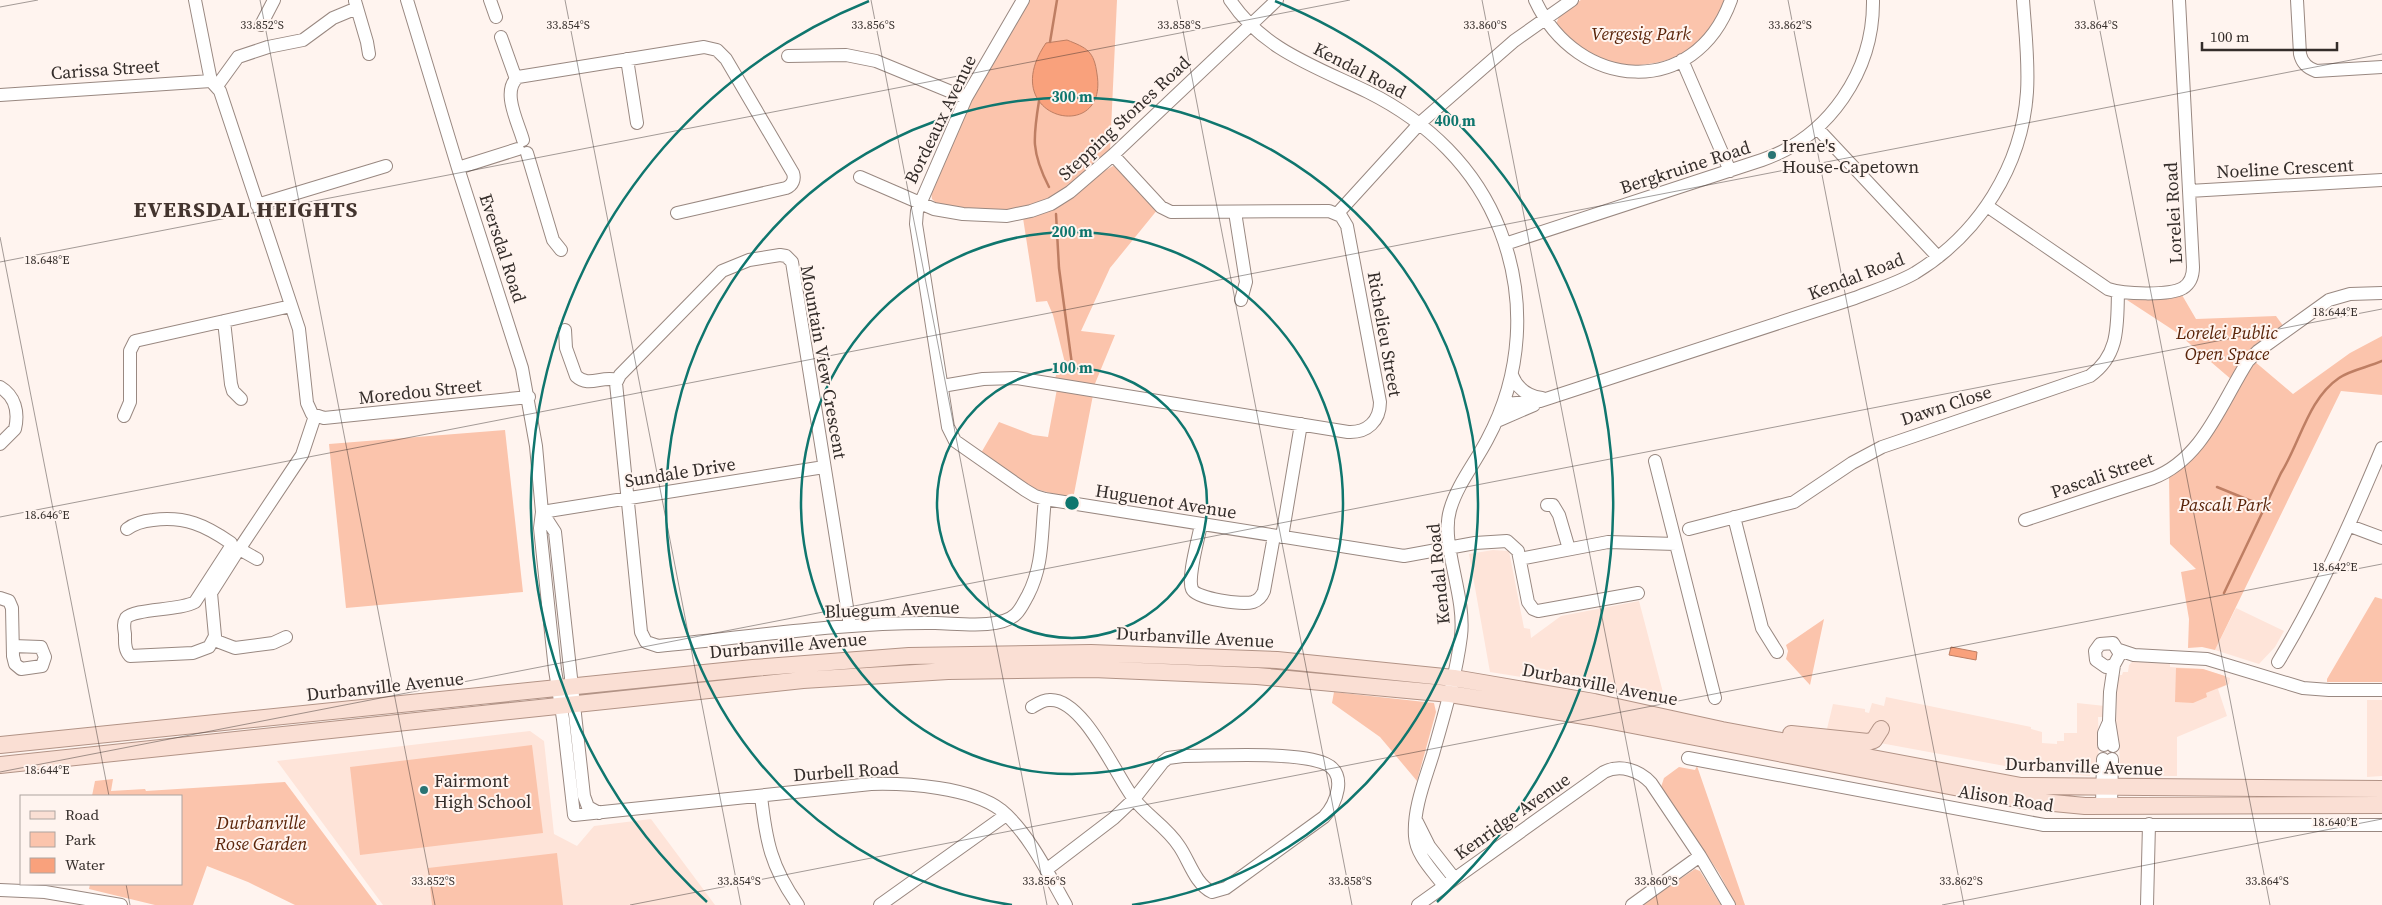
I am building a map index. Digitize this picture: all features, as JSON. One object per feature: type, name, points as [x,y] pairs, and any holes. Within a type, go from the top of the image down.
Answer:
[{"type":"main road","name":"Durbanville Avenue","points":[[0,745],[843,660],[1030,652],[1218,656],[1454,678],[1594,702],[1722,730],[2021,786],[2382,789]]},
{"type":"main road","name":"Durbanville Avenue","points":[[0,765],[822,678],[1031,669],[1179,672],[1257,676],[1450,694],[1619,722],[2022,800],[2107,806],[2382,805]]},
{"type":"main road","points":[[1722,730],[1753,729],[1868,742],[1877,737],[1881,729]]},
{"type":"street","points":[[195,0],[214,84],[299,329],[307,403],[310,411],[315,416],[307,443],[297,452],[236,546],[195,602],[186,606],[129,616],[124,624],[127,654],[133,657],[193,653],[209,647],[214,640],[212,591],[236,546]]},
{"type":"street","points":[[261,25],[274,0]]},
{"type":"street","name":"Eversdal Road","points":[[407,0],[458,168],[508,321],[529,397],[542,512],[540,528],[567,704]]},
{"type":"street","points":[[490,0],[496,17]]},
{"type":"street","name":"Bordeaux Avenue","points":[[920,203],[966,98],[1023,0]]},
{"type":"street","name":"Kendal Road","points":[[1230,0],[1249,25],[1279,48],[1385,101],[1420,122],[1448,148],[1470,174],[1494,215],[1505,244],[1514,279],[1517,306],[1517,342],[1512,375],[1497,421],[1452,504],[1448,522],[1450,548],[1462,611],[1461,636],[1450,694],[1417,809],[1415,837],[1417,848],[1449,882]]},
{"type":"street","name":"Stepping Stones Road","points":[[860,177],[934,209],[987,217],[1007,216],[1051,204],[1070,192],[1113,155],[1277,0]]},
{"type":"street","points":[[1535,0],[1543,18],[1563,42],[1576,53],[1602,66],[1629,71],[1644,71],[1667,66],[1682,60],[1696,51],[1717,29],[1731,0]]},
{"type":"street","points":[[1113,155],[1167,211],[1178,213],[1329,211],[1338,213],[1420,122],[1543,18],[1572,0]]},
{"type":"street","name":"Bergkruine Road","points":[[1505,244],[1781,153],[1817,128],[1846,96],[1858,74],[1866,51],[1873,0]]},
{"type":"street","name":"Kendal Road","points":[[1497,421],[1543,400],[1890,285],[1914,273],[1938,257],[1958,240],[1987,206],[2013,155],[2022,123],[2027,76],[2024,0]]},
{"type":"street","name":"Lorelei Road","points":[[1987,206],[2103,286],[2118,292],[2178,290],[2190,281],[2193,267],[2179,0]]},
{"type":"street","points":[[2298,0],[2300,54],[2302,62],[2308,68],[2316,71],[2382,67]]},
{"type":"street","points":[[214,84],[238,57],[260,49],[308,37],[356,4],[369,54]]},
{"type":"street","points":[[501,37],[516,79]]},
{"type":"street","points":[[561,250],[552,240],[523,147],[510,96],[510,88],[516,79],[522,75],[704,47],[717,50],[726,59],[794,176],[793,183],[786,188],[677,213]]},
{"type":"street","points":[[788,56],[846,55],[876,61],[966,98]]},
{"type":"street","points":[[627,59],[637,123]]},
{"type":"street","points":[[1682,60],[1730,171]]},
{"type":"street","name":"Carissa Street","points":[[0,95],[214,84]]},
{"type":"street","points":[[1817,128],[1938,257]]},
{"type":"street","points":[[458,168],[523,147]]},
{"type":"street","points":[[257,205],[386,166]]},
{"type":"street","name":"Noeline Crescent","points":[[2189,191],[2382,180]]},
{"type":"street","name":"Huguenot Avenue","points":[[920,203],[916,224],[948,427],[955,441],[1035,496],[1404,556],[1450,548],[1506,542],[1515,547],[1520,559]]},
{"type":"street","points":[[1235,212],[1246,282],[1241,300]]},
{"type":"street","name":"Richelieu Street","points":[[942,386],[983,379],[1016,378],[1348,432],[1360,432],[1374,423],[1380,408],[1347,226],[1344,219],[1338,213]]},
{"type":"street","name":"Mountain View Crescent","points":[[617,380],[722,271],[749,260],[780,255],[786,256],[792,262],[850,626]]},
{"type":"street","name":"Dawn Close","points":[[1689,529],[1798,500],[1852,463],[1899,439],[2090,376],[2104,364],[2113,348],[2118,326],[2118,292]]},
{"type":"street","name":"Pascali Street","points":[[2025,520],[2153,478],[2170,470],[2186,458],[2200,442],[2248,361],[2258,351],[2329,300],[2350,294],[2382,293]]},
{"type":"street","points":[[124,416],[130,402],[130,351],[133,344],[139,340],[291,306]]},
{"type":"street","points":[[224,321],[231,384],[233,391],[242,399]]},
{"type":"street","points":[[565,330],[566,348],[576,376],[587,383],[612,378],[617,380],[616,386],[628,498]]},
{"type":"street","points":[[1512,375],[1525,392],[1543,400]]},
{"type":"street","points":[[0,387],[12,396],[16,419],[15,429],[0,444]]},
{"type":"street","name":"Moredou Street","points":[[315,416],[324,418],[529,397]]},
{"type":"street","name":"Kendal Road","points":[[1504,404],[1543,400]]},
{"type":"street","points":[[1201,524],[1190,584],[1195,594],[1203,597],[1248,602],[1260,598],[1264,591],[1278,536],[1301,424]]},
{"type":"street","points":[[2278,662],[2310,605],[2350,526],[2382,448]]},
{"type":"street","points":[[1655,461],[1715,698]]},
{"type":"street","name":"Sundale Drive","points":[[542,512],[824,467]]},
{"type":"street","name":"Bluegum Avenue","points":[[628,498],[641,632],[646,642],[658,646],[850,626],[919,623],[993,624],[1012,618],[1022,606],[1040,568],[1045,499]]},
{"type":"street","points":[[1547,504],[1553,505],[1559,515],[1568,549]]},
{"type":"street","points":[[127,529],[143,521],[176,518],[200,525],[257,559]]},
{"type":"street","points":[[1734,518],[1762,628],[1777,652]]},
{"type":"street","points":[[2350,526],[2382,538]]},
{"type":"street","points":[[1638,593],[1542,611],[1535,610],[1528,602],[1520,559],[1608,542],[1676,544]]},
{"type":"street","points":[[0,598],[9,601],[12,608],[13,646]]},
{"type":"street","points":[[214,640],[235,648],[272,643],[286,638]]},
{"type":"street","points":[[2108,746],[2113,661],[2134,655],[2207,659],[2303,688],[2382,690]]},
{"type":"street","points":[[1032,707],[1044,701],[1054,700],[1078,715],[1091,730],[1134,798],[1170,833],[1201,884],[1207,890],[1216,892],[1226,888],[1324,817],[1334,804],[1338,779],[1328,765],[1317,760],[1278,757],[1174,756],[1158,766],[1134,798],[1100,831],[1046,870]]},
{"type":"street","points":[[567,704],[584,796],[588,807],[598,813]]},
{"type":"street","name":"Durbell Road","points":[[567,704],[574,816],[871,784],[913,784],[985,801],[1006,814],[1021,832],[1066,905]]},
{"type":"street","name":"Alison Road","points":[[1688,758],[2044,825],[2382,825]]},
{"type":"street","points":[[2107,806],[2108,759]]},
{"type":"street","name":"Kenridge Avenue","points":[[1418,905],[1604,772],[1616,768],[1631,770],[1644,776],[1651,783],[1700,856]]},
{"type":"street","points":[[762,796],[768,848],[785,888],[798,905]]},
{"type":"street","points":[[880,905],[1006,814]]},
{"type":"street","points":[[2147,905],[2149,824]]},
{"type":"street","points":[[1632,905],[1700,856],[1729,905]]},
{"type":"street","points":[[0,890],[45,892],[121,905]]},
{"type":"shaded area","points":[[1493,550],[1509,551],[1524,628],[1530,629],[1531,638],[1561,616],[1639,601],[1665,700],[1490,672],[1469,554]]},
{"type":"shaded area","points":[[2236,608],[2284,631],[2275,647],[2259,664],[2215,650]]},
{"type":"shaded area","points":[[2170,660],[2170,667],[2203,669],[2230,678],[2229,684],[2218,689],[2227,716],[2177,737],[2177,776],[2131,776],[2130,774],[2124,774],[2124,769],[2120,769],[2119,740],[2116,731],[2117,677],[2122,675],[2123,672],[2128,672],[2129,665],[2132,662]]},
{"type":"shaded area","points":[[1886,697],[2031,727],[2031,729],[2042,732],[2042,743],[2057,744],[2057,741],[2064,741],[2064,733],[2077,733],[2077,703],[2105,706],[2104,717],[2098,717],[2099,746],[2097,767],[2093,769],[2093,773],[2090,773],[2090,776],[2032,771],[1826,733],[1833,704],[1865,709],[1865,712],[1869,713],[1872,703],[1884,706]]},
{"type":"shaded area","points":[[2367,700],[2382,700],[2382,776],[2367,777]]},
{"type":"shaded area","name":"Fairmont High School","points":[[530,731],[544,741],[554,834],[577,846],[594,826],[651,819],[715,905],[383,905],[277,761]]},
{"type":"green space","points":[[1028,0],[1117,0],[1110,151],[1067,187],[1051,197],[1016,210],[998,212],[937,204],[932,199],[931,192],[973,95]]},
{"type":"green space","name":"Vergesig Park","points":[[1581,0],[1726,0],[1706,33],[1689,49],[1678,56],[1664,61],[1634,65],[1605,62],[1591,56],[1580,49],[1556,24],[1561,12]]},
{"type":"green space","points":[[1113,166],[1158,209],[1110,268],[1081,331],[1115,335],[1094,386],[1055,379],[1056,375],[1066,367],[1053,315],[1047,301],[1036,302],[1023,218]]},
{"type":"green space","name":"Lorelei Public Open Space","points":[[2182,295],[2196,319],[2276,316],[2284,327],[2232,380],[2176,332],[2127,300]]},
{"type":"green space","name":"Pascali Park","points":[[2382,336],[2382,395],[2341,391],[2215,650],[2202,647],[2188,648],[2189,619],[2181,572],[2196,569],[2170,544],[2169,475],[2254,361],[2293,394],[2350,353]]},
{"type":"green space","points":[[1057,389],[1093,395],[1073,499],[1032,488],[981,453],[999,422],[1033,435],[1048,437]]},
{"type":"green space","points":[[505,430],[523,592],[346,608],[329,444]]},
{"type":"green space","points":[[2375,597],[2382,599],[2382,682],[2327,682],[2327,679]]},
{"type":"green space","points":[[1824,619],[1810,685],[1786,659],[1788,651],[1786,645]]},
{"type":"green space","points":[[2176,668],[2203,669],[2225,676],[2226,685],[2206,693],[2207,697],[2193,703],[2175,702]]},
{"type":"green space","points":[[1334,692],[1434,703],[1436,712],[1417,781],[1380,737],[1332,703]]},
{"type":"green space","points":[[532,745],[543,833],[360,855],[350,767]]},
{"type":"green space","points":[[1697,766],[1745,905],[1736,905],[1719,873],[1661,787],[1664,778],[1679,767],[1695,770]]},
{"type":"green space","name":"Durbanville Rose Garden","points":[[113,779],[111,791],[145,789],[146,791],[285,782],[377,905],[295,905],[248,882],[207,866],[193,905],[155,905],[89,889],[90,885],[182,885],[182,795],[92,795],[95,781]]},
{"type":"green space","points":[[557,853],[563,905],[432,905],[428,868]]},
{"type":"green space","points":[[1695,869],[1700,871],[1721,905],[1641,905]]},
{"type":"water","points":[[1067,40],[1080,45],[1088,51],[1094,60],[1097,74],[1096,96],[1087,110],[1072,116],[1057,114],[1042,105],[1034,90],[1034,69],[1046,43]]},
{"type":"water","points":[[1951,647],[1977,652],[1976,660],[1949,655]]},
{"type":"waterway","points":[[1050,42],[1057,0]]},
{"type":"waterway","points":[[1039,101],[1035,125],[1036,154],[1049,187]]},
{"type":"waterway","points":[[1056,214],[1059,268],[1073,372]]},
{"type":"waterway","points":[[2224,593],[2312,409],[2320,397],[2328,387],[2343,375],[2382,361]]},
{"type":"waterway","points":[[2217,487],[2266,507]]},
{"type":"place","name":"Irene's House-Capetown","points":[[1772,155]]},
{"type":"place","name":"Fairmont High School","points":[[424,790]]},
{"type":"district","name":"EVERSDAL HEIGHTS","points":[[246,209]]}]
